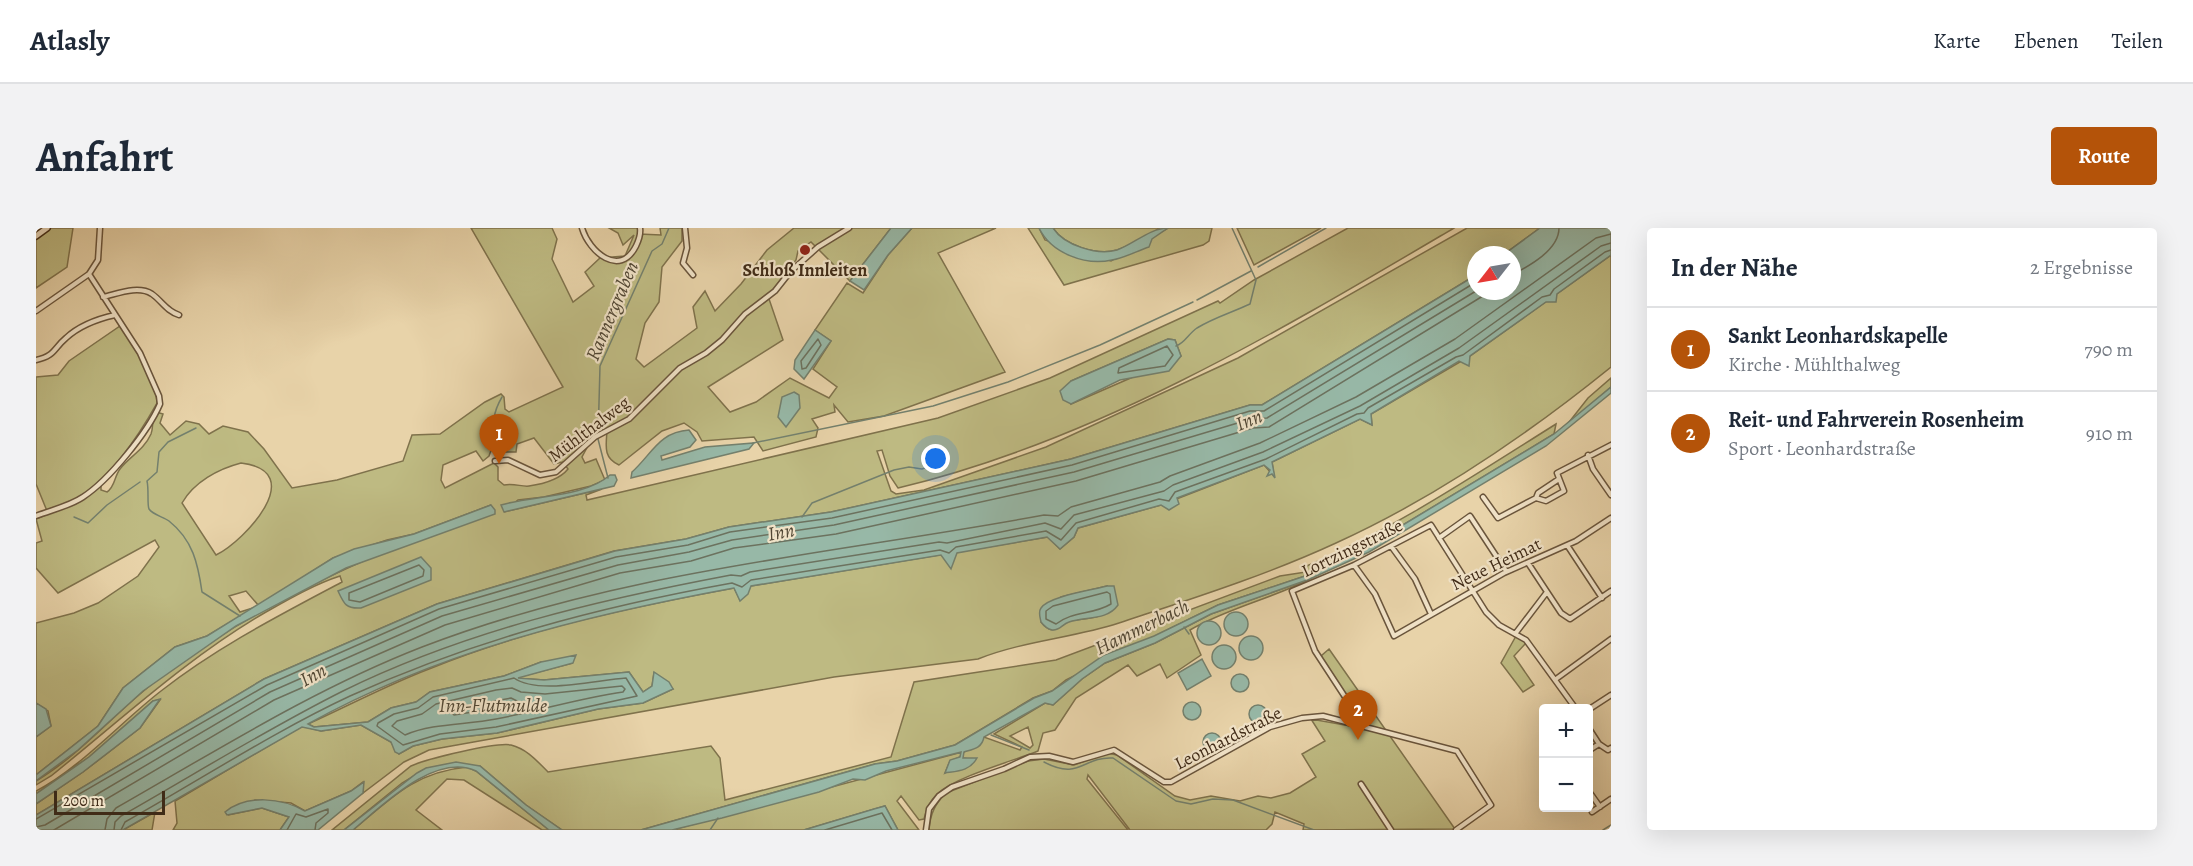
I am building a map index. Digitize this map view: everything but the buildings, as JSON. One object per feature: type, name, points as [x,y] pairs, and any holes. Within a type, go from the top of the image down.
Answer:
[{"type":"main road","points":[[36,236],[47,228]]},
{"type":"street","points":[[36,311],[89,274],[98,260],[100,228]]},
{"type":"street","points":[[582,228],[600,255],[617,262],[624,260],[634,249],[641,234],[640,228]]},
{"type":"street","points":[[685,228],[687,248],[683,262],[693,275]]},
{"type":"street","name":"Mühlthalweg","points":[[495,461],[508,460],[540,475],[550,475],[565,466],[597,436],[629,419],[680,368],[714,347],[740,319],[775,291],[790,272],[826,241],[849,228]]},
{"type":"street","points":[[36,516],[84,496],[133,444],[160,404],[159,396],[140,353],[89,274]]},
{"type":"street","points":[[103,297],[133,290],[144,291],[152,294],[169,312],[179,315]]},
{"type":"street","points":[[36,360],[50,357],[66,338],[80,328],[115,315]]},
{"type":"street","points":[[1536,498],[1546,501],[1564,491],[1557,472],[1611,445]]},
{"type":"street","points":[[1588,455],[1593,469],[1611,495]]},
{"type":"street","points":[[1483,497],[1498,518],[1536,498],[1538,493],[1559,479]]},
{"type":"street","points":[[1506,572],[1470,516],[1439,538],[1472,590],[1499,626],[1526,640],[1573,704]]},
{"type":"street","name":"Neue Heimat","points":[[1354,565],[1375,594],[1394,636],[1472,590],[1567,545],[1611,518]]},
{"type":"street","name":"Lortzingstraße","points":[[1364,726],[1316,651],[1292,591],[1354,565],[1431,525],[1439,538]]},
{"type":"street","points":[[1567,545],[1602,598]]},
{"type":"street","points":[[1391,546],[1415,579],[1431,614]]},
{"type":"street","points":[[1528,563],[1561,612],[1570,619],[1611,591]]},
{"type":"street","points":[[1515,634],[1547,592]]},
{"type":"street","points":[[1556,679],[1611,639]]},
{"type":"street","points":[[1593,707],[1611,695]]},
{"type":"street","name":"Leonhardstraße","points":[[926,830],[929,808],[946,791],[1030,757],[1049,756],[1073,762],[1114,750],[1167,783],[1284,722],[1323,716],[1457,751],[1491,805],[1456,830]]},
{"type":"street","points":[[1593,735],[1599,744],[1608,750],[1611,748]]},
{"type":"street","points":[[1593,748],[1599,744]]},
{"type":"street","points":[[1361,784],[1391,830]]},
{"type":"street","points":[[1593,797],[1600,807]]},
{"type":"street","points":[[1593,811],[1611,800]]},
{"type":"shaded area","points":[[51,228],[73,228],[67,267],[36,288],[36,239]]},
{"type":"shaded area","points":[[471,228],[552,228],[557,239],[552,259],[573,302],[594,286],[585,272],[600,258],[625,256],[634,235],[623,245],[618,233],[609,228],[638,228],[639,234],[661,235],[660,228],[682,228],[682,241],[662,267],[659,302],[645,323],[636,359],[644,367],[697,328],[693,307],[705,291],[715,311],[741,284],[767,250],[794,228],[891,228],[850,281],[811,242],[798,251],[796,260],[768,296],[783,340],[708,387],[730,412],[756,402],[790,378],[829,398],[837,387],[813,369],[831,341],[815,330],[847,283],[863,293],[888,255],[912,228],[996,228],[938,253],[1005,372],[884,416],[848,422],[834,405],[835,412],[812,419],[818,428],[816,437],[763,451],[754,437],[702,441],[697,432],[684,423],[662,431],[619,465],[608,455],[607,431],[590,442],[582,457],[585,463],[596,459],[605,480],[591,486],[544,497],[518,500],[504,512],[602,489],[586,495],[587,500],[938,418],[1050,378],[1218,301],[1220,303],[1254,280],[1348,228],[1454,228],[1254,343],[1115,412],[1044,442],[972,468],[898,488],[890,476],[882,450],[877,451],[891,491],[896,494],[924,490],[1046,447],[1238,358],[1467,228],[1540,228],[1515,246],[1467,246],[1467,280],[1262,405],[1250,405],[1071,459],[831,512],[729,527],[686,539],[614,551],[437,604],[264,679],[36,815],[36,804],[83,772],[140,728],[160,700],[153,701],[89,757],[36,794],[36,791],[84,758],[161,691],[227,646],[342,582],[340,576],[312,587],[266,612],[209,649],[51,776],[36,785],[36,781],[64,762],[148,687],[183,661],[243,622],[312,585],[491,505],[414,534],[387,540],[333,558],[259,606],[246,591],[229,596],[240,612],[256,607],[207,636],[175,647],[123,688],[98,726],[36,775],[36,737],[51,726],[48,711],[36,703],[36,623],[74,613],[98,603],[138,576],[159,547],[155,540],[58,593],[36,568],[36,543],[42,541],[36,519],[72,504],[101,482],[101,490],[107,492],[110,490],[120,469],[148,440],[156,412],[163,414],[160,423],[170,435],[186,421],[199,424],[209,434],[223,426],[248,432],[264,449],[292,488],[337,480],[403,461],[412,435],[440,434],[485,402],[501,394],[504,397],[505,409],[509,412],[563,387]],"holes":[[[1168,339],[1175,340],[1181,356],[1071,404],[1071,381]],[[534,438],[554,464],[563,462],[568,469],[565,473],[540,484],[504,485],[498,480],[498,467],[494,463],[445,488],[441,480],[443,465],[476,451],[483,461],[489,456],[493,445],[502,444],[504,452],[516,452],[517,444]],[[241,463],[261,469],[270,479],[271,492],[255,521],[242,535],[216,555],[182,503],[200,483],[215,473]]]},
{"type":"shaded area","points":[[1028,228],[1039,228],[1045,240],[1111,261],[1168,228],[1212,228],[1209,241],[1203,245],[1064,285]]},
{"type":"shaded area","points":[[1053,228],[1160,228],[1123,248],[1100,251],[1073,244]]},
{"type":"shaded area","points":[[1237,228],[1321,228],[1254,265]]},
{"type":"shaded area","points":[[1611,255],[1611,367],[1547,417],[1479,464],[1373,525],[1283,566],[1119,623],[1013,648],[978,659],[834,677],[429,750],[404,762],[363,793],[363,782],[351,791],[305,811],[291,803],[255,800],[228,815],[262,808],[289,817],[280,830],[173,830],[177,823],[175,801],[302,726],[321,731],[361,725],[391,742],[399,754],[413,746],[442,739],[497,733],[598,709],[643,703],[673,689],[654,673],[652,686],[643,692],[629,672],[544,680],[515,678],[573,663],[541,662],[504,676],[430,692],[416,702],[391,708],[368,722],[314,727],[308,724],[398,682],[466,655],[580,621],[734,588],[740,600],[751,586],[1048,537],[1060,549],[1074,537],[1078,528],[1161,505],[1264,465],[1274,476],[1272,462],[1360,419],[1372,425],[1371,414],[1470,356]],"holes":[[[1107,586],[1099,616],[1070,621],[1053,630],[1045,627],[1041,622],[1061,597]]]},
{"type":"shaded area","points":[[120,326],[137,352],[153,384],[157,403],[134,440],[96,484],[81,496],[47,511],[36,484],[36,377],[58,375],[69,361]]},
{"type":"shaded area","points":[[1611,378],[1611,387],[1566,426],[1588,398]]},
{"type":"shaded area","points":[[1556,424],[1554,434],[1368,546],[1314,573],[1218,605],[1066,680],[1052,691],[1033,698],[955,745],[897,761],[875,764],[641,830],[562,830],[526,805],[480,766],[427,768],[402,783],[344,830],[332,830],[411,766],[445,755],[491,746],[511,745],[522,749],[548,772],[711,746],[720,758],[725,800],[891,757],[914,682],[1056,660],[1280,576],[1306,572],[1302,568],[1400,519]]},
{"type":"shaded area","points":[[1310,579],[1204,622],[1190,630],[1201,655],[1167,678],[1160,664],[1137,676],[1128,665],[1076,698],[1055,730],[1043,733],[1038,751],[970,776],[945,788],[932,800],[924,819],[919,820],[901,796],[897,801],[919,830],[898,830],[885,806],[804,830],[672,830],[962,752],[960,757],[950,761],[945,773],[969,759],[963,758],[963,753],[984,737],[1020,750],[1022,747],[994,734],[1045,703],[1053,705],[1082,679],[1105,663],[1155,643],[1211,614]],"holes":[[[1028,727],[1033,745],[1030,748],[1010,736]]]},
{"type":"shaded area","points":[[1516,636],[1526,643],[1514,656],[1534,685],[1523,692],[1501,663]]},
{"type":"shaded area","points":[[1329,649],[1455,829],[1303,830],[1304,824],[1275,812],[1272,824],[1266,830],[1130,830],[1088,775],[1087,779],[1128,830],[929,830],[934,810],[946,793],[1028,761],[1044,759],[1074,765],[1107,753],[1117,755],[1175,796],[1190,800],[1211,796],[1240,801],[1258,796],[1271,798],[1290,793],[1316,777],[1302,754],[1325,741],[1311,719],[1367,729],[1321,656]]},
{"type":"shaded area","points":[[467,767],[476,771],[549,830],[542,830],[464,780],[447,779],[416,810],[442,830],[353,830],[405,788],[433,774]]},
{"type":"shaded area","points":[[155,812],[152,830],[123,830]]},
{"type":"water","points":[[891,228],[912,228],[888,255],[864,290],[850,281]]},
{"type":"water","points":[[1039,228],[1053,228],[1065,239],[1082,248],[1109,251],[1117,250],[1148,233],[1168,228],[1152,239],[1149,247],[1121,258],[1091,261],[1060,251],[1044,237]]},
{"type":"water","points":[[1540,228],[1611,228],[1611,255],[1557,294],[1556,302],[1546,302],[1470,356],[1469,366],[1459,361],[1371,414],[1372,425],[1360,419],[1272,462],[1275,478],[1272,474],[1267,476],[1270,470],[1264,465],[1177,498],[1179,504],[1169,510],[1161,505],[1078,528],[1074,537],[1060,549],[1047,537],[957,553],[951,569],[941,555],[751,586],[748,594],[740,601],[734,588],[624,610],[515,639],[409,676],[358,698],[308,724],[314,727],[368,722],[391,708],[416,702],[430,692],[504,676],[541,662],[576,655],[573,663],[518,678],[544,680],[629,672],[643,692],[652,686],[654,672],[669,682],[673,689],[643,703],[598,709],[497,733],[442,739],[413,746],[399,754],[395,752],[391,742],[361,725],[321,731],[302,727],[123,830],[36,830],[36,815],[264,679],[437,604],[615,551],[686,539],[729,527],[831,512],[1071,459],[1250,405],[1262,405],[1467,280],[1467,300],[1521,300],[1521,246],[1515,246]]},
{"type":"water","points":[[815,330],[831,341],[804,379],[794,369],[795,360]]},
{"type":"water","points":[[1168,339],[1175,340],[1181,356],[1169,371],[1120,380],[1071,404],[1063,400],[1060,391],[1071,381]]},
{"type":"water","points":[[1611,387],[1611,393],[1546,446],[1369,552],[1310,579],[1211,614],[1155,643],[1105,663],[1082,679],[1053,705],[1045,703],[984,737],[977,748],[964,752],[963,758],[977,758],[967,768],[945,773],[950,760],[960,757],[961,752],[886,771],[865,780],[853,779],[819,792],[722,818],[672,830],[641,830],[875,764],[897,761],[955,745],[1034,698],[1052,691],[1104,655],[1154,636],[1218,605],[1314,573],[1368,546],[1554,434]]},
{"type":"water","points":[[794,392],[799,395],[800,408],[786,427],[778,417],[782,397]]},
{"type":"water","points":[[689,430],[696,440],[690,447],[661,456],[662,460],[705,447],[754,443],[749,449],[631,478],[632,472],[663,439]]},
{"type":"water","points":[[610,475],[615,475],[617,480],[614,486],[504,512],[501,505],[573,492]]},
{"type":"water","points":[[491,505],[495,514],[346,568],[236,626],[143,691],[78,750],[36,781],[36,775],[98,726],[123,688],[175,647],[207,636],[333,558],[354,549],[414,534]]},
{"type":"water","points":[[421,557],[431,568],[431,580],[361,608],[346,605],[338,591]]},
{"type":"water","points":[[1114,586],[1118,605],[1108,614],[1075,620],[1055,630],[1041,622],[1041,608],[1053,600]]},
{"type":"water","points":[[1236,612],[1244,616],[1248,624],[1244,632],[1236,636],[1228,632],[1224,624],[1228,616]]},
{"type":"water","points":[[1209,621],[1217,625],[1221,633],[1217,641],[1209,645],[1201,641],[1197,633],[1201,625]]},
{"type":"water","points":[[1251,636],[1259,640],[1263,648],[1259,656],[1251,660],[1243,656],[1239,648],[1243,640]]},
{"type":"water","points":[[1224,645],[1232,649],[1236,657],[1232,665],[1224,669],[1216,665],[1212,657],[1216,649]]},
{"type":"water","points":[[1202,659],[1211,676],[1187,690],[1178,673]]},
{"type":"water","points":[[1236,674],[1244,674],[1249,679],[1247,690],[1236,692],[1231,687],[1231,679]]},
{"type":"water","points":[[160,699],[140,728],[83,772],[36,804],[36,794],[89,757],[153,701]]},
{"type":"water","points":[[1192,702],[1198,705],[1201,711],[1198,717],[1192,720],[1186,717],[1183,711],[1186,705]]},
{"type":"water","points":[[36,703],[46,709],[51,726],[36,737]]},
{"type":"water","points":[[1258,705],[1264,708],[1267,714],[1264,720],[1258,723],[1252,720],[1249,714],[1252,708]]},
{"type":"water","points":[[1212,733],[1218,736],[1221,742],[1218,748],[1212,751],[1206,748],[1203,742],[1206,736]]},
{"type":"water","points":[[456,762],[480,766],[526,805],[562,830],[549,830],[476,771],[460,767],[444,769],[410,784],[353,830],[344,830],[417,773],[426,768]]},
{"type":"water","points":[[364,782],[363,793],[318,830],[280,830],[289,817],[262,808],[227,815],[225,812],[234,806],[254,800],[286,803],[305,811],[351,791]]},
{"type":"water","points":[[885,806],[898,830],[804,830],[874,809]]},
{"type":"waterway","name":"Rannergraben","points":[[608,478],[598,439],[600,366],[652,251],[662,244],[669,228]]},
{"type":"waterway","points":[[1176,346],[1203,324],[1250,304],[1256,280],[1232,228]]},
{"type":"waterway","points":[[1258,267],[1326,228]]},
{"type":"waterway","points":[[1197,300],[1251,271]]},
{"type":"waterway","points":[[753,443],[933,406],[1008,382],[1100,345],[1193,302]]},
{"type":"waterway","points":[[502,397],[496,409],[493,430],[494,443],[505,448]]},
{"type":"waterway","points":[[196,428],[168,442],[159,452],[157,472],[147,481],[148,507],[153,513],[177,528],[184,536],[196,562],[202,592],[240,616]]},
{"type":"waterway","points":[[802,517],[812,503],[894,470],[909,467],[922,469],[948,460]]},
{"type":"waterway","points":[[74,517],[88,523],[107,505],[140,482]]},
{"type":"waterway","name":"Hammerbach","points":[[1184,627],[1189,634]]},
{"type":"waterway","points":[[991,735],[1029,750]]},
{"type":"waterway","points":[[1044,762],[1056,767],[1074,769],[1095,760],[1113,758],[1176,801],[1191,804],[1213,799],[1233,800],[1314,830]]},
{"type":"waterway","points":[[710,830],[718,818]]},
{"type":"waterway","points":[[1603,830],[1611,825]]},
{"type":"place","name":"Schloß Innleiten","points":[[805,250]]},
{"type":"place","name":"Sankt Leonhardskapelle","points":[[499,464]]},
{"type":"place","name":"Reit- und Fahrverein Rosenheim","points":[[1358,740]]},
{"type":"water label","name":"Inn","points":[[1249,420]]},
{"type":"water label","name":"Inn","points":[[781,532]]},
{"type":"water label","name":"Inn","points":[[313,675]]},
{"type":"water label","name":"Inn-Flutmulde","points":[[493,705]]}]
